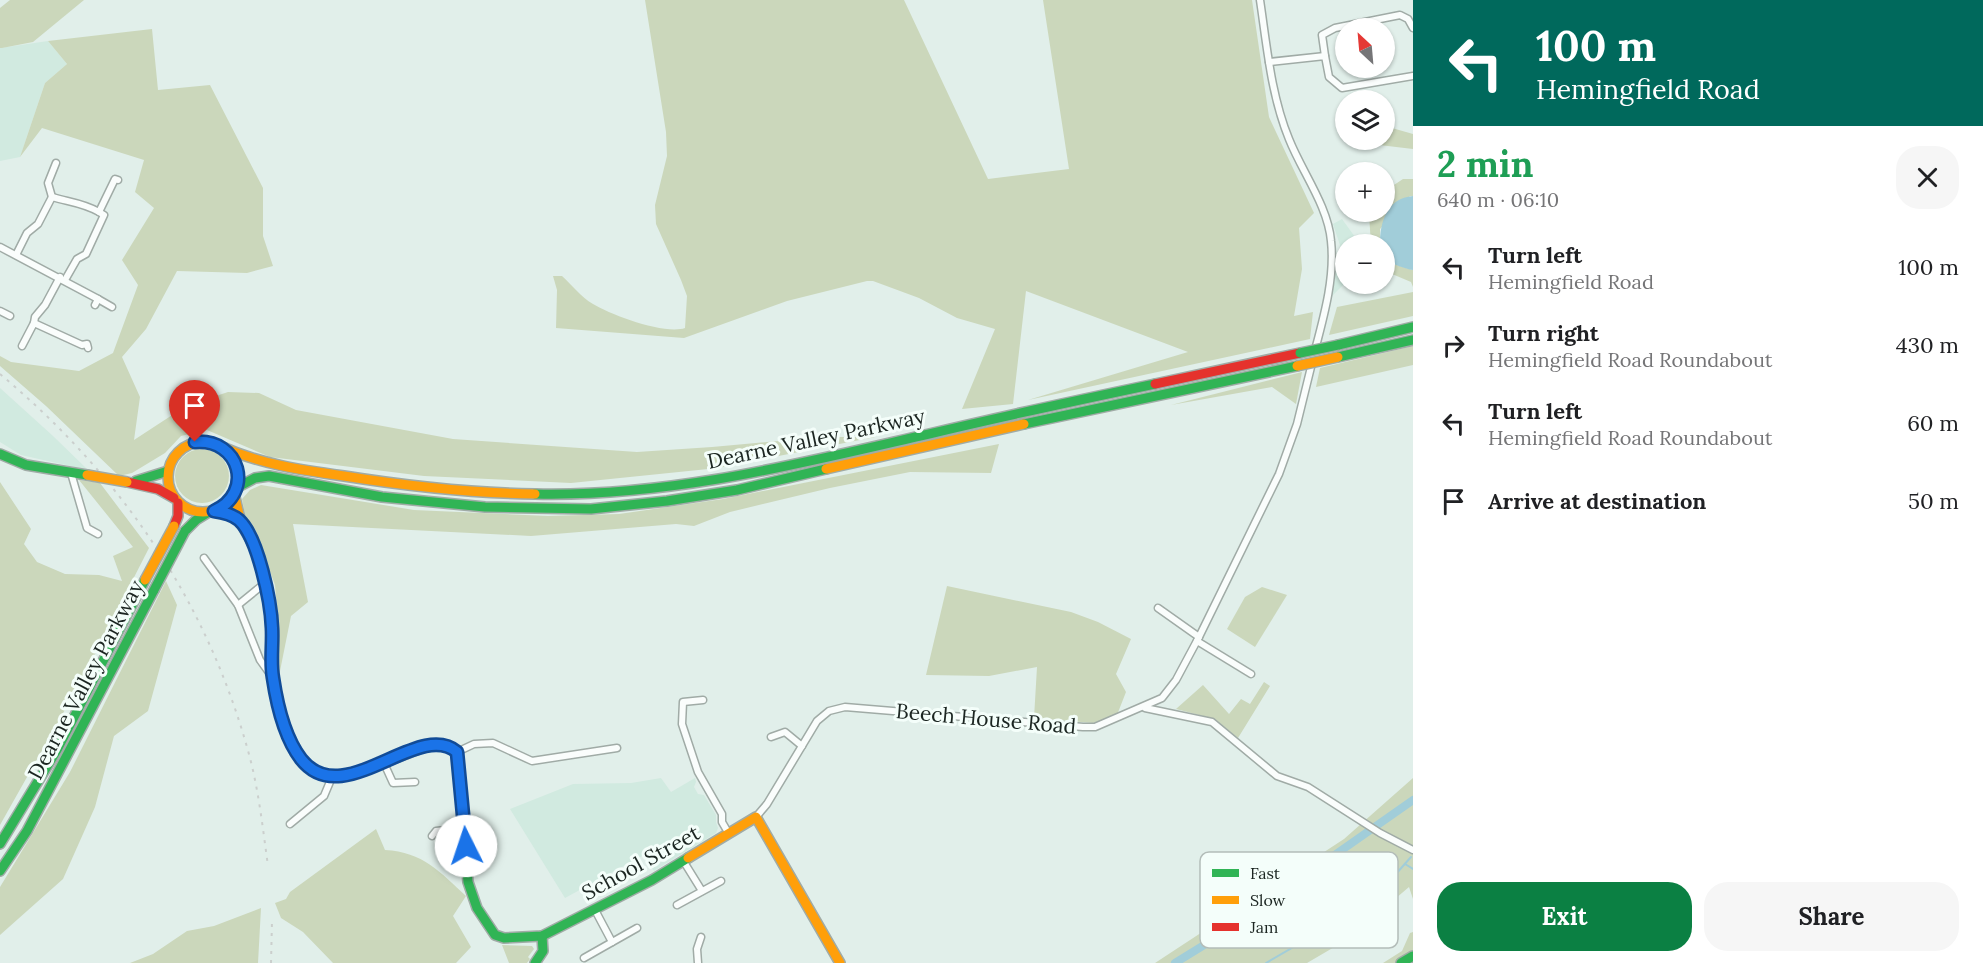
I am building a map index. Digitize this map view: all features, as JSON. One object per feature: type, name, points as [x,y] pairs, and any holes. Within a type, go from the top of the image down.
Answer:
[{"type":"main road","name":"Dearne Valley Parkway","points":[[220,446],[241,456],[265,463],[386,483],[494,492],[583,494],[672,487],[747,475],[1079,399],[1413,327]]},
{"type":"main road","name":"Dearne Valley Parkway","points":[[235,491],[255,477],[268,476],[382,497],[485,507],[591,509],[667,501],[736,490],[1099,407],[1413,340]]},
{"type":"main road","points":[[176,500],[168,485],[168,471],[174,456],[187,445],[204,442],[220,446],[232,457],[238,472],[235,491],[240,521],[264,572],[272,628],[272,677],[277,703],[297,752],[314,772],[332,777],[355,774],[383,761],[426,746],[441,744],[450,746],[457,752],[468,882],[477,908],[495,935],[504,938],[542,936],[543,951],[535,963]]},
{"type":"main road","points":[[0,454],[26,465],[158,489],[193,511],[223,512],[240,521]]},
{"type":"main road","points":[[129,482],[150,478],[168,471]]},
{"type":"main road","points":[[212,511],[226,504],[235,491]]},
{"type":"main road","name":"Dearne Valley Parkway","points":[[0,844],[57,750],[174,526],[178,516],[176,500]]},
{"type":"main road","name":"Dearne Valley Parkway","points":[[0,871],[27,831],[185,531],[196,520],[212,511]]},
{"type":"main road","points":[[756,817],[840,963]]},
{"type":"main road","name":"School Street","points":[[542,936],[684,862],[756,817]]},
{"type":"main road","points":[[1401,963],[1413,956]]},
{"type":"street","name":"Beech House Road","points":[[756,817],[817,721],[829,711],[845,707],[1083,728],[1095,727],[1144,708],[1162,698],[1176,680],[1279,474],[1297,424],[1320,332],[1332,266],[1331,239],[1320,203],[1289,140],[1275,98],[1260,0]]},
{"type":"street","points":[[1413,28],[1408,19],[1400,15],[1335,28],[1322,35],[1329,77],[1342,88],[1413,76]]},
{"type":"street","points":[[1269,62],[1325,56]]},
{"type":"street","points":[[16,255],[27,233],[38,224],[52,196],[48,183],[56,163]]},
{"type":"street","points":[[99,212],[116,179],[118,180]]},
{"type":"street","points":[[22,346],[35,317],[77,259],[86,254],[105,215],[84,203],[69,203],[52,196]]},
{"type":"street","points":[[0,247],[62,279],[96,302],[112,307]]},
{"type":"street","points":[[0,311],[10,316]]},
{"type":"street","points":[[34,322],[81,345],[87,344],[88,348]]},
{"type":"street","points":[[71,473],[87,528],[98,534]]},
{"type":"street","points":[[204,558],[238,605],[260,660],[272,677]]},
{"type":"street","points":[[238,605],[265,583]]},
{"type":"street","points":[[1158,608],[1198,639],[1251,674]]},
{"type":"street","points":[[703,700],[682,702],[682,724],[698,772],[722,814],[722,822],[729,834]]},
{"type":"street","points":[[1144,708],[1212,722],[1277,776],[1308,787],[1380,833],[1413,850]]},
{"type":"street","points":[[771,737],[785,732],[802,746]]},
{"type":"street","points":[[457,752],[474,744],[493,743],[532,761],[617,748]]},
{"type":"street","points":[[383,761],[393,783],[415,782]]},
{"type":"street","points":[[290,824],[324,796],[332,777]]},
{"type":"street","points":[[432,836],[436,831],[483,826],[486,840]]},
{"type":"street","points":[[684,862],[702,891]]},
{"type":"street","points":[[676,905],[721,881]]},
{"type":"street","points":[[595,910],[612,942]]},
{"type":"street","points":[[584,958],[637,928]]},
{"type":"street","points":[[698,963],[697,949],[701,938]]},
{"type":"shaded area","points":[[10,0],[84,0],[33,42],[0,48],[0,8]]},
{"type":"shaded area","points":[[645,0],[904,0],[988,179],[1069,169],[1043,0],[1252,0],[1269,117],[1314,213],[1299,228],[1302,269],[1294,316],[1313,312],[1310,339],[1028,400],[1188,352],[1026,291],[1013,404],[962,409],[995,329],[957,318],[919,298],[873,281],[787,301],[684,338],[556,328],[557,290],[553,276],[562,276],[589,301],[612,313],[638,323],[665,329],[685,328],[687,296],[656,224],[655,205],[667,156],[666,132]]},
{"type":"shaded area","points":[[152,29],[158,90],[210,85],[263,188],[263,236],[273,266],[247,273],[177,271],[146,329],[122,357],[140,397],[134,440],[186,406],[228,392],[259,393],[296,410],[453,439],[637,452],[822,437],[875,437],[718,468],[571,483],[424,476],[270,457],[207,430],[181,436],[165,453],[132,473],[119,476],[46,406],[0,366],[0,356],[11,362],[79,371],[113,353],[138,285],[122,260],[154,208],[135,192],[144,160],[42,128],[20,157],[45,83],[67,64],[48,41]]},
{"type":"shaded area","points":[[48,41],[67,64],[45,83],[20,157],[0,161],[0,48]]},
{"type":"shaded area","points":[[1395,129],[1413,134],[1413,149],[1395,147]]},
{"type":"shaded area","points":[[1403,179],[1413,179],[1413,196],[1410,196],[1395,212],[1395,184]]},
{"type":"shaded area","points":[[1344,222],[1353,234],[1336,234],[1333,224]]},
{"type":"shaded area","points":[[1369,222],[1386,222],[1380,229],[1380,234],[1370,234]]},
{"type":"shaded area","points":[[1395,265],[1413,270],[1413,287],[1411,282],[1395,275]]},
{"type":"shaded area","points":[[1335,277],[1335,293],[1332,296]]},
{"type":"shaded area","points":[[1413,292],[1413,316],[1329,335],[1337,307]]},
{"type":"shaded area","points":[[1413,346],[1413,365],[1316,387],[1320,368]]},
{"type":"shaded area","points":[[1302,372],[1296,404],[1272,387],[1171,405]]},
{"type":"shaded area","points":[[0,388],[88,470],[21,455],[0,442]]},
{"type":"shaded area","points":[[999,444],[991,473],[910,472],[730,512],[694,526],[676,524],[531,536],[293,524],[308,602],[291,616],[279,676],[275,585],[259,542],[246,520],[242,499],[250,490],[261,485],[414,510],[548,516],[619,514],[723,499]]},
{"type":"shaded area","points":[[202,449],[212,451],[221,457],[227,466],[229,476],[227,486],[221,495],[212,501],[202,503],[192,501],[183,495],[177,486],[175,476],[177,466],[183,457],[192,451]]},
{"type":"shaded area","points":[[79,480],[100,483],[149,548],[80,683],[0,825],[0,482],[31,529],[24,544],[37,562],[65,574],[99,575],[122,581],[113,556],[133,547]]},
{"type":"shaded area","points":[[166,581],[177,605],[148,711],[114,736],[95,807],[63,879],[0,935],[0,887],[70,772]]},
{"type":"shaded area","points":[[947,586],[1071,612],[1098,622],[1131,639],[1116,674],[1126,692],[1117,715],[1093,723],[1034,718],[1037,667],[989,676],[926,675]]},
{"type":"shaded area","points":[[1262,587],[1287,595],[1255,647],[1227,629],[1245,597]]},
{"type":"shaded area","points":[[1264,682],[1270,686],[1238,738],[1215,719],[1176,709],[1203,685],[1229,714],[1241,699],[1250,704]]},
{"type":"shaded area","points":[[661,778],[671,792],[695,778],[694,787],[698,794],[704,795],[716,815],[718,828],[716,833],[654,871],[644,855],[565,898],[510,809],[573,784],[631,783]]},
{"type":"shaded area","points":[[1413,778],[1413,899],[1409,887],[1398,896],[1398,852],[1324,852],[1344,839]]},
{"type":"shaded area","points":[[376,829],[385,850],[420,859],[439,871],[466,896],[453,916],[471,947],[456,963],[333,963],[303,932],[281,918],[275,903],[286,899],[290,892]]},
{"type":"shaded area","points":[[261,908],[258,963],[130,963],[153,954],[187,931],[214,926]]},
{"type":"shaded area","points":[[1413,932],[1413,963],[1383,963],[1402,951],[1410,933]]},
{"type":"shaded area","points":[[1200,933],[1200,948],[1333,948],[1307,963],[1155,963]]},
{"type":"shaded area","points":[[502,945],[532,946],[534,949],[527,963],[509,963]]},
{"type":"water","points":[[1413,196],[1413,270],[1395,265],[1395,234],[1381,234],[1384,222],[1395,222],[1395,203]]},
{"type":"waterway","points":[[1339,852],[1413,800]]},
{"type":"waterway","points":[[1398,872],[1411,857]]},
{"type":"waterway","points":[[1405,864],[1413,869]]},
{"type":"waterway","points":[[1175,963],[1200,948]]},
{"type":"waterway","points":[[1266,963],[1292,948]]},
{"type":"railway","points":[[0,374],[44,413],[85,455],[122,500],[155,546],[185,596],[211,647],[232,701],[250,758],[268,866]]},
{"type":"railway","points":[[271,963],[272,921]]},
{"type":"traffic: fast","points":[[1338,345],[1413,327]]},
{"type":"traffic: fast","points":[[1338,357],[1413,340]]},
{"type":"traffic: fast","points":[[1300,353],[1338,345]]},
{"type":"traffic: fast","points":[[1024,424],[1297,366]]},
{"type":"traffic: fast","points":[[535,494],[585,494],[635,490],[734,476],[1155,384]]},
{"type":"traffic: fast","points":[[0,454],[26,465],[87,475]]},
{"type":"traffic: fast","points":[[236,488],[255,478],[269,476],[382,497],[485,507],[591,509],[667,501],[737,490],[826,469]]},
{"type":"traffic: fast","points":[[136,481],[168,471]]},
{"type":"traffic: fast","points":[[214,511],[223,512],[240,521]]},
{"type":"traffic: fast","points":[[185,531],[209,512]]},
{"type":"traffic: fast","points":[[154,590],[185,531]]},
{"type":"traffic: fast","points":[[0,844],[57,750],[145,580]]},
{"type":"traffic: fast","points":[[0,871],[27,831],[154,590]]},
{"type":"traffic: fast","points":[[364,770],[427,746],[443,745],[457,752],[468,882],[477,908],[495,935],[504,938],[542,936],[652,880],[688,858]]},
{"type":"traffic: fast","points":[[535,963],[543,951],[542,936]]},
{"type":"traffic: fast","points":[[1401,963],[1413,956]]},
{"type":"traffic: slow","points":[[1297,366],[1338,357]]},
{"type":"traffic: slow","points":[[826,469],[1024,424]]},
{"type":"traffic: slow","points":[[196,442],[210,442],[223,448],[232,457],[238,470],[238,477],[236,490],[228,502],[210,512],[196,512],[183,506],[174,497],[168,484],[168,470],[174,457],[183,448],[196,442]]},
{"type":"traffic: slow","points":[[220,446],[265,462],[312,471],[439,488],[535,494]]},
{"type":"traffic: slow","points":[[87,475],[127,482]]},
{"type":"traffic: slow","points":[[234,493],[241,523],[255,548],[263,570],[272,621],[272,672],[278,704],[289,738],[305,765],[315,772],[332,776],[364,770]]},
{"type":"traffic: slow","points":[[145,580],[174,526]]},
{"type":"traffic: slow","points":[[688,858],[756,817],[840,963]]},
{"type":"traffic: jam","points":[[1155,384],[1300,353]]},
{"type":"traffic: jam","points":[[127,482],[158,489],[174,498]]},
{"type":"traffic: jam","points":[[174,526],[178,516],[178,503]]},
{"type":"route","points":[[195,442],[213,443],[220,446],[227,451],[236,464],[238,480],[234,493],[226,504],[214,511],[223,512],[240,521],[264,572],[272,628],[272,677],[277,703],[292,744],[302,760],[314,772],[332,777],[355,774],[383,761],[426,746],[441,744],[450,746],[457,752],[466,846]]}]
